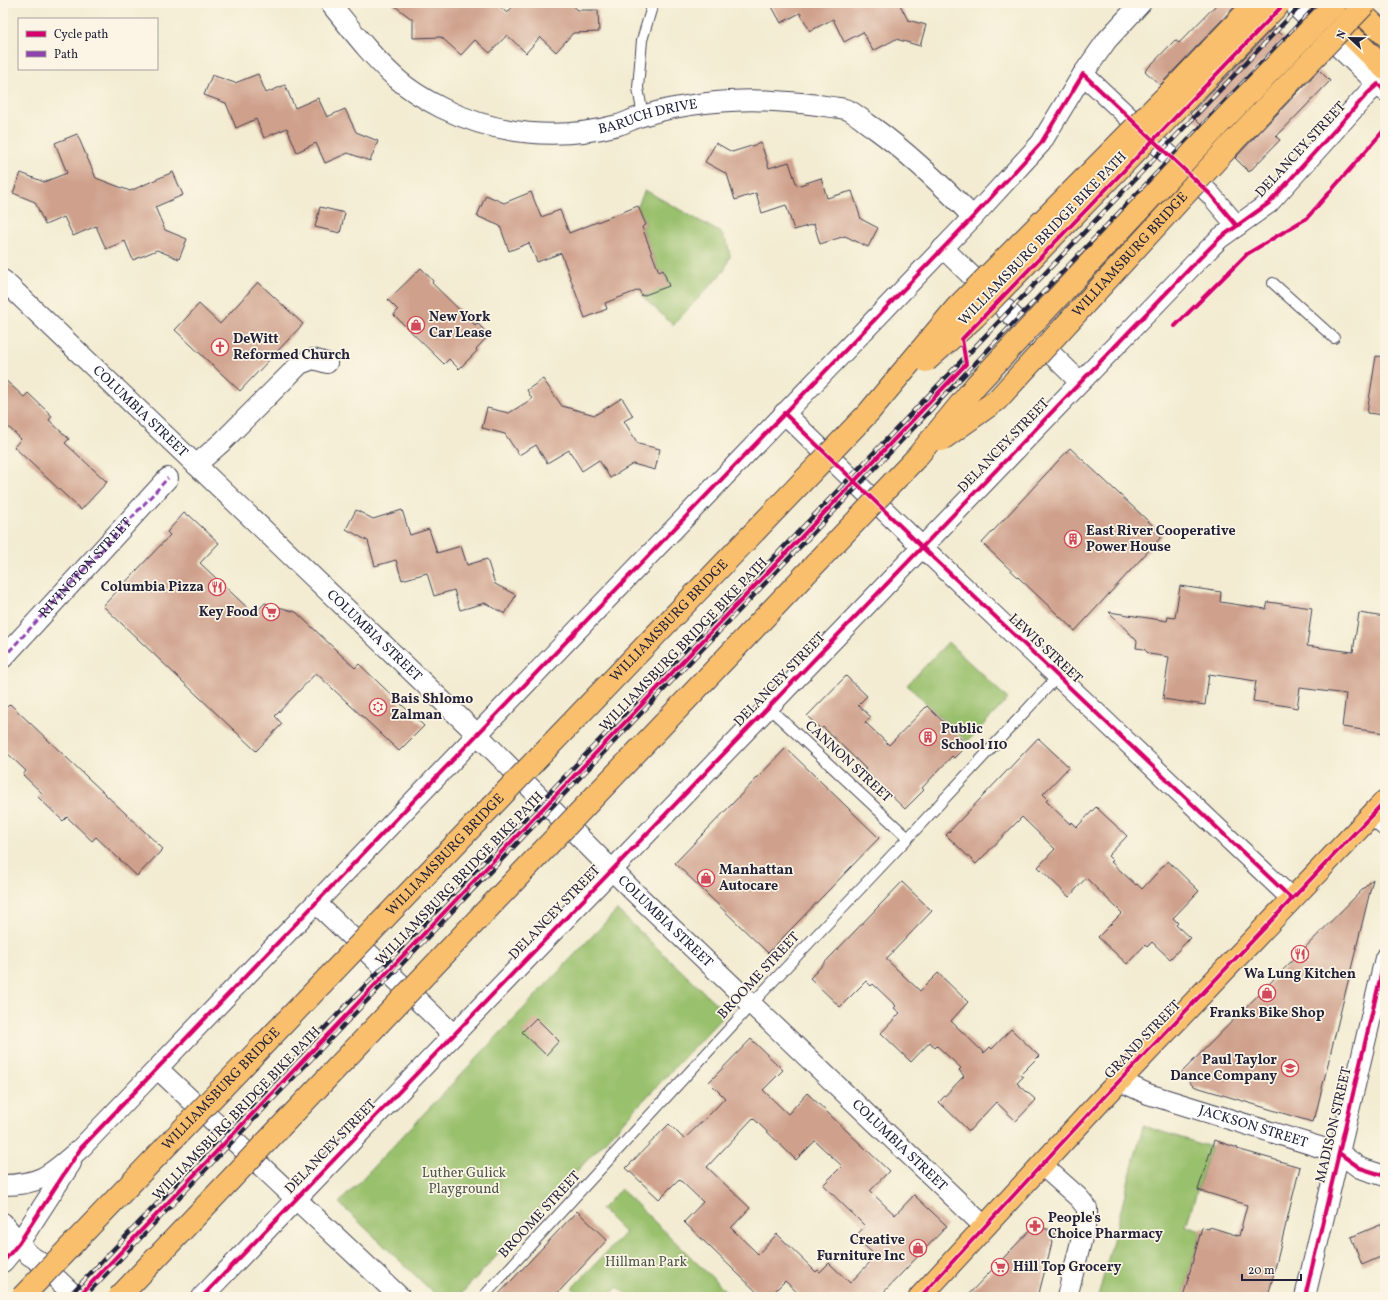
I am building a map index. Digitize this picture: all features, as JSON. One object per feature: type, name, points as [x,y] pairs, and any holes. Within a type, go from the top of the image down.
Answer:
[{"type":"main road","name":"WILLIAMSBURG BRIDGE","points":[[22,1297],[869,412],[956,308],[1172,90],[1255,3]]},
{"type":"main road","name":"WILLIAMSBURG BRIDGE","points":[[869,412],[976,317],[1280,3]]},
{"type":"main road","points":[[1318,3],[1383,82]]},
{"type":"main road","name":"WILLIAMSBURG BRIDGE","points":[[119,1297],[916,458],[976,385],[1224,119],[1336,3]]},
{"type":"main road","points":[[1351,3],[1385,36]]},
{"type":"main road","name":"WILLIAMSBURG BRIDGE","points":[[916,458],[997,400],[1233,142],[1366,3]]},
{"type":"main road","name":"GRAND STREET","points":[[920,1297],[1120,1081],[1292,899],[1380,814]]},
{"type":"street","name":"BARUCH DRIVE","points":[[330,3],[372,55],[397,79],[426,99],[460,117],[492,128],[522,133],[553,134],[586,132],[619,125],[643,116],[671,109],[716,102],[762,100],[807,103],[849,110],[893,141],[937,181],[973,217]]},
{"type":"street","points":[[3,1185],[25,1184],[38,1181],[51,1174],[82,1148],[973,217],[1041,143],[1106,40],[1141,3]]},
{"type":"street","points":[[1292,3],[1383,82]]},
{"type":"street","points":[[1084,74],[1210,194],[1237,226]]},
{"type":"street","name":"DELANCEY STREET","points":[[202,1297],[1196,262],[1220,238],[1269,203],[1368,93],[1383,82]]},
{"type":"street","points":[[943,248],[1080,382]]},
{"type":"street","name":"COLUMBIA STREET","points":[[3,280],[478,735],[611,871],[985,1227]]},
{"type":"street","points":[[196,465],[222,442],[300,364],[313,359],[327,363]]},
{"type":"street","name":"LEWIS STREET","points":[[784,413],[922,547],[1292,899]]},
{"type":"street","name":"RIVINGTON STREET","points":[[3,658],[168,478]]},
{"type":"street","points":[[316,903],[454,1035]]},
{"type":"street","name":"MADISON STREET","points":[[1305,1297],[1385,958]]},
{"type":"street","points":[[158,1069],[400,1297]]},
{"type":"street","name":"JACKSON STREET","points":[[1120,1081],[1148,1094],[1339,1153],[1360,1168],[1385,1176]]},
{"type":"street","points":[[3,1262],[19,1243],[82,1148]]},
{"type":"street","points":[[1042,1165],[1079,1198],[1087,1208],[1087,1218],[1067,1297]]},
{"type":"street","points":[[3,1223],[29,1255],[37,1260],[76,1297]]},
{"type":"lane","points":[[643,116],[638,88],[642,40],[654,3]]},
{"type":"lane","points":[[1273,283],[1334,338]]},
{"type":"lane","name":"BROOME STREET","points":[[483,1297],[1058,676]]},
{"type":"lane","name":"CANNON STREET","points":[[768,707],[908,838]]},
{"type":"green space","points":[[645,190],[721,233],[728,245],[730,256],[724,271],[673,325],[642,296],[669,285],[663,270],[659,272],[642,227],[646,225],[638,206]]},
{"type":"green space","points":[[948,642],[1008,699],[967,742],[907,685]]},
{"type":"green space","name":"Luther Gulick Playground","points":[[617,910],[726,1013],[458,1297],[438,1297],[339,1203]]},
{"type":"green space","points":[[1143,1126],[1211,1147],[1186,1226],[1201,1231],[1183,1297],[1098,1297]]},
{"type":"green space","name":"Hillman Park","points":[[621,1189],[732,1297],[629,1297],[618,1287],[608,1297],[582,1297],[572,1288],[625,1233],[601,1209]]},
{"type":"building","points":[[391,3],[496,3],[507,13],[516,3],[570,3],[578,10],[598,10],[599,32],[573,33],[556,52],[540,37],[526,53],[507,35],[490,53],[475,40],[461,55],[441,37],[413,38],[413,20]]},
{"type":"building","points":[[770,3],[899,3],[908,20],[926,25],[920,46],[896,39],[873,51],[863,32],[844,42],[833,19],[810,31],[800,13],[781,23]]},
{"type":"building","points":[[1218,3],[1238,3],[1160,85],[1145,71],[1175,40],[1179,43]]},
{"type":"building","points":[[1274,27],[1285,38],[1201,125],[1190,114]]},
{"type":"building","points":[[1319,70],[1330,81],[1276,137],[1280,140],[1249,172],[1235,158]]},
{"type":"building","points":[[258,74],[266,93],[285,85],[295,108],[318,98],[327,117],[345,109],[356,132],[378,141],[370,161],[348,153],[325,163],[316,143],[297,152],[287,128],[264,138],[256,119],[236,128],[226,103],[204,95],[212,75],[235,83]]},
{"type":"building","points":[[77,134],[96,178],[130,191],[173,172],[183,195],[155,207],[165,230],[187,239],[179,259],[157,250],[133,260],[125,241],[106,249],[96,226],[73,236],[64,217],[45,225],[35,202],[13,193],[21,173],[44,182],[67,173],[55,143]]},
{"type":"building","points":[[716,143],[732,152],[761,143],[769,168],[789,162],[797,186],[821,178],[827,198],[852,191],[861,219],[878,228],[868,247],[845,236],[820,244],[814,224],[794,230],[786,205],[762,213],[756,193],[735,200],[727,174],[705,162]]},
{"type":"building","points":[[531,192],[541,217],[560,210],[569,233],[638,206],[646,225],[642,227],[659,272],[663,270],[669,286],[642,296],[639,290],[605,303],[607,309],[585,318],[561,253],[537,262],[529,243],[509,251],[500,226],[477,216],[486,195],[504,203]]},
{"type":"building","points":[[320,207],[345,213],[340,233],[315,227]]},
{"type":"building","points":[[421,268],[433,281],[432,283],[475,325],[477,323],[489,335],[476,349],[477,351],[459,369],[449,359],[444,364],[394,315],[398,310],[388,300]]},
{"type":"building","points":[[258,282],[303,324],[240,391],[175,330],[199,304],[220,324]]},
{"type":"building","points":[[1376,356],[1385,357],[1385,415],[1367,413]]},
{"type":"building","points":[[3,378],[24,397],[28,393],[52,416],[49,420],[69,439],[65,443],[107,482],[81,510],[14,447],[21,439],[3,422]]},
{"type":"building","points":[[543,379],[562,406],[595,415],[622,398],[633,416],[624,421],[638,444],[660,449],[655,470],[633,464],[610,478],[599,460],[582,471],[569,450],[547,463],[536,445],[519,455],[505,434],[482,428],[487,408],[509,413],[532,399],[527,390]]},
{"type":"building","name":"East River Cooperative Power House","points":[[1070,448],[1163,535],[1075,631],[982,543]]},
{"type":"building","points":[[356,510],[373,519],[402,510],[410,535],[429,529],[437,553],[461,546],[467,565],[487,559],[495,584],[516,595],[505,614],[485,603],[460,610],[454,590],[434,596],[427,573],[402,580],[396,560],[375,566],[368,541],[346,529]]},
{"type":"building","points":[[184,513],[188,516],[189,515],[219,543],[200,563],[254,614],[265,603],[296,612],[355,668],[359,664],[424,726],[399,751],[316,673],[275,716],[282,724],[256,751],[103,606],[170,535],[167,532]]},
{"type":"building","points":[[1180,586],[1221,592],[1220,602],[1266,609],[1268,602],[1312,608],[1307,646],[1353,652],[1359,613],[1385,617],[1385,733],[1342,727],[1346,694],[1300,688],[1297,708],[1253,701],[1256,681],[1209,674],[1205,705],[1163,699],[1169,657],[1149,654],[1144,649],[1136,648],[1137,641],[1109,612],[1167,621],[1168,617],[1175,618]]},
{"type":"building","name":"Public School 110","points":[[846,676],[867,696],[858,705],[871,717],[865,722],[889,745],[927,706],[967,745],[954,758],[952,756],[922,788],[924,790],[905,809],[864,770],[866,769],[823,727],[821,729],[807,716]]},
{"type":"building","points":[[10,704],[163,849],[137,876],[96,837],[92,841],[67,817],[63,821],[38,797],[42,793],[23,775],[26,771],[3,749],[3,711]]},
{"type":"building","points":[[1038,738],[1069,767],[1043,794],[1048,799],[1046,801],[1070,824],[1072,822],[1077,827],[1096,807],[1127,836],[1108,856],[1113,861],[1111,862],[1136,885],[1137,884],[1142,889],[1168,861],[1199,891],[1173,918],[1178,923],[1176,925],[1190,938],[1170,959],[1152,942],[1147,947],[1145,945],[1127,964],[1098,937],[1122,913],[1086,878],[1069,897],[1038,867],[1055,849],[1022,817],[976,864],[946,835]]},
{"type":"building","points":[[786,748],[879,838],[768,953],[675,863]]},
{"type":"building","points":[[1373,879],[1315,1117],[1314,1116],[1312,1122],[1193,1086],[1181,1073]]},
{"type":"building","points":[[902,882],[932,911],[886,959],[920,991],[938,973],[968,1002],[951,1021],[984,1053],[990,1047],[992,1049],[1011,1029],[1039,1056],[1020,1075],[1023,1077],[1017,1083],[1036,1100],[1016,1121],[996,1102],[969,1131],[939,1102],[964,1076],[959,1070],[961,1068],[937,1046],[935,1048],[930,1042],[911,1062],[881,1033],[900,1013],[894,1008],[896,1006],[873,984],[871,986],[866,981],[840,1007],[810,978]]},
{"type":"building","points":[[536,1018],[559,1041],[546,1055],[522,1032]]},
{"type":"building","points":[[751,1039],[783,1070],[763,1090],[788,1114],[807,1093],[889,1171],[870,1191],[895,1215],[914,1195],[947,1226],[879,1297],[802,1297],[785,1281],[769,1297],[762,1297],[684,1222],[703,1202],[679,1179],[659,1199],[626,1168],[669,1124],[684,1139],[711,1113],[725,1098],[709,1082]],"holes":[[[753,1118],[796,1160],[815,1141],[842,1166],[823,1185],[865,1226],[855,1237],[876,1256],[850,1283],[829,1263],[820,1272],[818,1270],[816,1272],[777,1234],[758,1254],[731,1228],[750,1208],[707,1167]]]},
{"type":"building","points":[[1214,1140],[1238,1148],[1237,1149],[1300,1167],[1268,1297],[1183,1297],[1202,1227],[1209,1229],[1210,1227],[1239,1236],[1247,1205],[1198,1190]]},
{"type":"building","points":[[577,1211],[607,1240],[554,1297],[496,1297]]},
{"type":"building","points":[[1385,1223],[1385,1255],[1362,1265],[1351,1237]]},
{"type":"building","points":[[1034,1226],[1055,1231],[1038,1297],[966,1297]]},
{"type":"railway","points":[[68,1297],[1303,3]]},
{"type":"railway","points":[[84,1297],[1319,3]]},
{"type":"marked path","points":[[3,658],[168,478]]},
{"type":"cycle path","name":"WILLIAMSBURG BRIDGE BIKE PATH","points":[[78,1297],[966,364],[962,339],[1285,3]]},
{"type":"cycle path","points":[[3,1262],[19,1243],[81,1148],[973,217],[1041,143],[1083,74],[1210,194],[1237,226]]},
{"type":"cycle path","points":[[202,1297],[1196,262],[1220,238],[1269,203],[1368,93],[1378,84],[1385,91]]},
{"type":"cycle path","points":[[1175,326],[1247,254],[1307,218],[1385,129]]},
{"type":"cycle path","points":[[784,413],[922,547],[1292,899]]},
{"type":"cycle path","points":[[920,1297],[1105,1096],[1385,801]]},
{"type":"cycle path","points":[[1305,1297],[1385,958]]},
{"type":"cycle path","points":[[1339,1153],[1360,1168],[1385,1176]]},
{"type":"place","name":"New York Car Lease","points":[[416,325]]},
{"type":"place","name":"DeWitt Reformed Church","points":[[220,347]]},
{"type":"place","name":"East River Cooperative Power House","points":[[1073,539]]},
{"type":"place","name":"Columbia Pizza","points":[[217,587]]},
{"type":"place","name":"Key Food","points":[[271,612]]},
{"type":"place","name":"Bais Shlomo Zalman","points":[[378,707]]},
{"type":"place","name":"Public School 110","points":[[928,737]]},
{"type":"place","name":"Manhattan Autocare","points":[[706,878]]},
{"type":"place","name":"Wa Lung Kitchen","points":[[1300,954]]},
{"type":"place","name":"Franks Bike Shop","points":[[1267,993]]},
{"type":"place","name":"Paul Taylor Dance Company","points":[[1290,1068]]},
{"type":"place","name":"People's Choice Pharmacy","points":[[1035,1226]]},
{"type":"place","name":"Creative Furniture Inc","points":[[918,1248]]},
{"type":"place","name":"Hill Top Grocery","points":[[1000,1267]]}]
